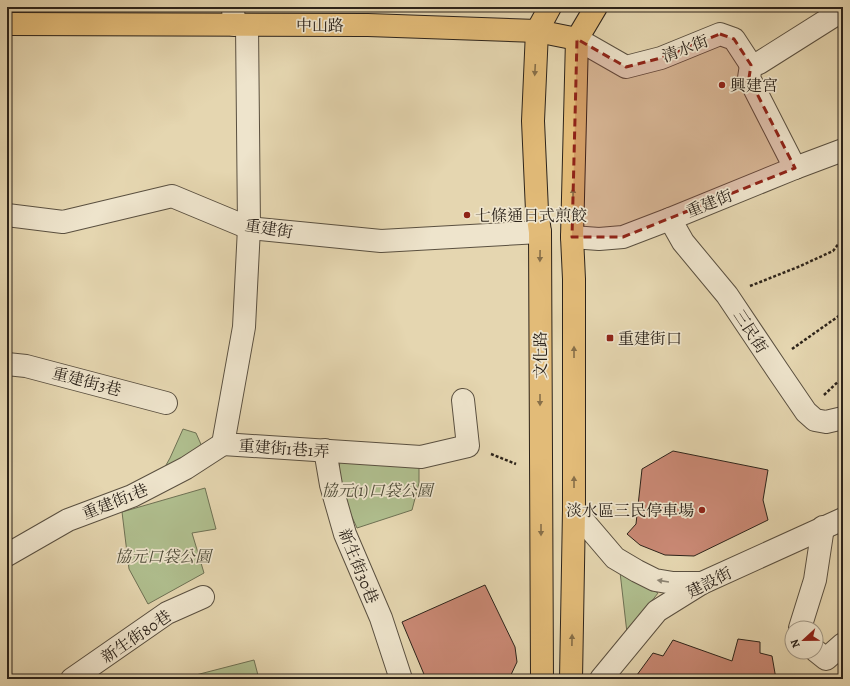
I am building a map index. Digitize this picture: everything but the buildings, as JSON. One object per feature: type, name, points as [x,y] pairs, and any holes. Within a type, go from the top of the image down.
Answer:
[{"type":"main road","points":[[537,31],[550,7]]},
{"type":"main road","points":[[571,679],[574,510],[574,279],[572,237],[577,38],[596,7]]},
{"type":"main road","name":"中山路","points":[[7,24],[238,19],[368,26],[537,31],[577,38]]},
{"type":"main road","name":"文化路","points":[[537,31],[533,121],[537,211],[540,232],[542,679]]},
{"type":"street","points":[[795,168],[749,78],[751,65],[759,63],[843,10]]},
{"type":"street","name":"重建街1巷1弄","points":[[238,19],[249,228],[244,327],[222,444],[420,457],[468,446]]},
{"type":"street","name":"清水街","points":[[577,38],[626,67],[661,58],[720,34],[734,39],[751,65]]},
{"type":"street","name":"重建街","points":[[572,237],[599,239],[623,237],[843,150]]},
{"type":"street","name":"重建街","points":[[7,214],[63,222],[172,196],[249,228],[380,241],[540,232]]},
{"type":"street","name":"三民街","points":[[670,219],[683,242],[728,295],[806,412],[815,420],[826,422],[843,418]]},
{"type":"street","name":"重建街3巷","points":[[7,364],[26,366],[166,403]]},
{"type":"street","points":[[463,400],[468,446]]},
{"type":"street","name":"重建街1巷","points":[[7,555],[68,520],[132,496],[186,468],[222,444]]},
{"type":"street","name":"新生街30巷","points":[[325,450],[331,485],[345,534],[381,618],[401,679]]},
{"type":"street","points":[[574,510],[615,558],[637,571],[656,580],[672,583],[702,583]]},
{"type":"street","name":"建設街","points":[[601,679],[657,611],[702,583],[843,519]]},
{"type":"street","points":[[802,620],[815,580],[823,527]]},
{"type":"street","name":"新生街80巷","points":[[72,679],[167,613],[203,597]]},
{"type":"street","points":[[824,657],[826,659],[843,644]]},
{"type":"path","points":[[728,295],[798,267],[833,251],[843,238]]},
{"type":"path","points":[[772,363],[843,313]]},
{"type":"path","points":[[468,446],[516,463],[516,470]]},
{"type":"highlighted area","points":[[720,34],[734,39],[751,65],[749,78],[795,168],[623,237],[572,237],[577,39],[626,67],[661,58]]},
{"type":"green space","points":[[183,429],[196,433],[203,449],[161,474],[170,458]]},
{"type":"green space","name":"協元(1)口袋公園","points":[[340,456],[419,462],[419,483],[412,510],[357,528],[347,506],[339,475]]},
{"type":"green space","name":"協元口袋公園","points":[[205,488],[216,529],[192,533],[204,573],[148,604],[129,569],[122,512]]},
{"type":"green space","points":[[620,572],[658,593],[627,633]]},
{"type":"green space","points":[[254,660],[259,679],[184,679],[188,677]]},
{"type":"place","name":"興建宮","points":[[722,85]]},
{"type":"place","name":"七條通日式煎餃","points":[[467,215]]},
{"type":"place","name":"重建街口","points":[[610,338]]},
{"type":"place","name":"淡水區三民停車場","points":[[702,510]]}]
